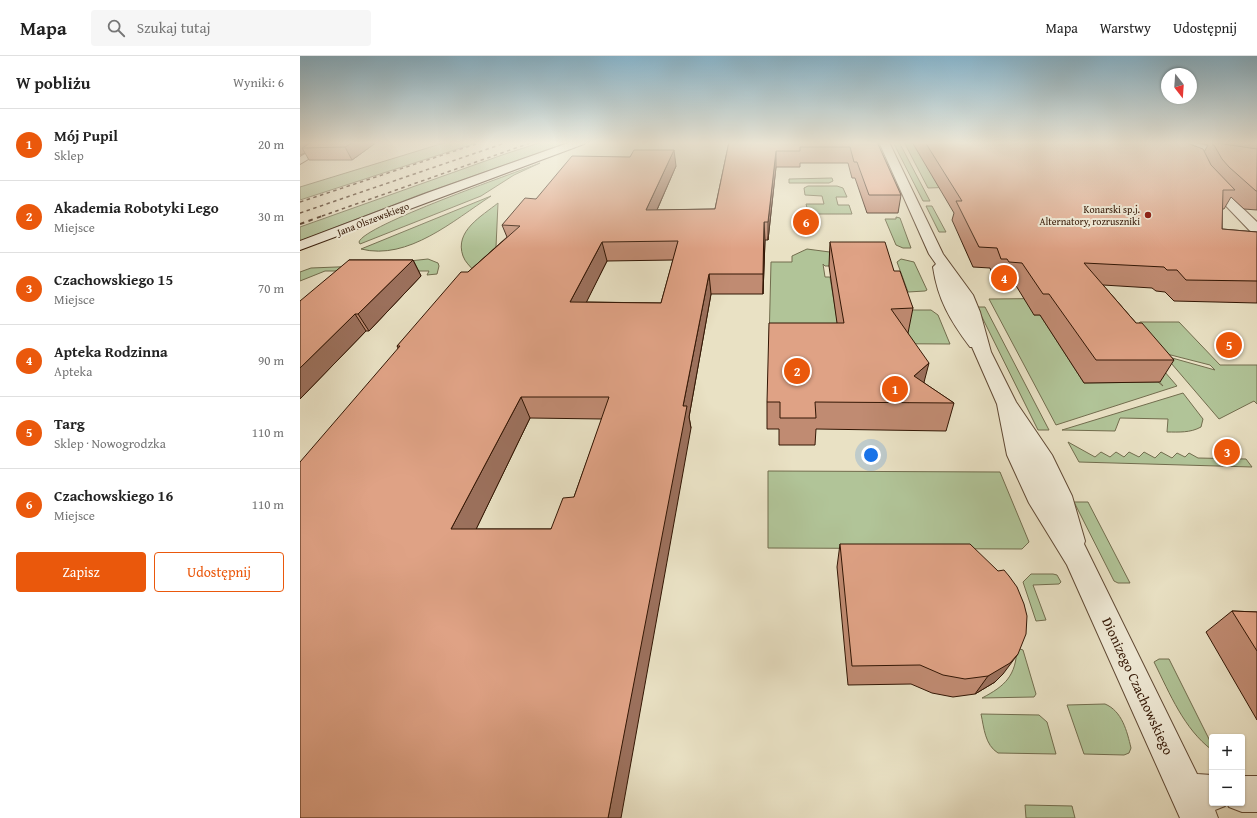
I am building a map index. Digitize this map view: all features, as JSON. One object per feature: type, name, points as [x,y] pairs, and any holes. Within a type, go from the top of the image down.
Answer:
[{"type":"street","name":"Jana Olszewskiego","points":[[300,246],[482,178]]},
{"type":"street","name":"Dionizego Czachowskiego","points":[[901,178],[940,260],[946,295],[959,321],[982,352],[1007,404],[1013,436],[1021,461],[1038,496],[1076,553],[1199,801]]},
{"type":"street","points":[[1206,178],[1219,193],[1257,230]]},
{"type":"street","points":[[1245,794],[1257,794]]},
{"type":"green space","points":[[331,178],[369,178],[300,200],[300,187]]},
{"type":"green space","points":[[439,178],[468,178],[300,241],[300,227]]},
{"type":"green space","points":[[501,178],[510,178],[481,196],[360,244],[359,242],[367,234],[386,224]]},
{"type":"green space","points":[[832,178],[833,181],[829,183],[789,183],[789,179]]},
{"type":"green space","points":[[911,178],[918,178],[930,201],[923,201]]},
{"type":"green space","points":[[923,178],[949,178],[958,187],[928,188]]},
{"type":"green space","points":[[808,186],[837,186],[843,188],[847,197],[836,197],[838,205],[849,205],[852,214],[819,214],[808,211],[806,204],[824,204],[822,196],[805,195],[804,188]]},
{"type":"green space","points":[[491,196],[430,236],[413,244],[396,249],[379,251],[361,249]]},
{"type":"green space","points":[[498,203],[495,269],[474,271],[463,256],[461,247],[462,239],[471,225]]},
{"type":"green space","points":[[926,206],[932,206],[946,232],[939,232]]},
{"type":"green space","points":[[896,217],[900,218],[911,248],[903,248],[896,245],[885,219],[896,219]]},
{"type":"green space","points":[[807,249],[890,260],[881,266],[825,266],[823,264],[825,277],[830,277],[839,331],[894,310],[931,310],[938,315],[950,344],[769,343],[771,262],[792,262],[792,256]]},
{"type":"green space","points":[[428,259],[438,263],[439,266],[437,274],[427,275],[429,271],[325,271],[300,281],[300,272],[311,268],[362,266]]},
{"type":"green space","points":[[901,259],[914,262],[927,290],[908,292],[897,262]]},
{"type":"green space","points":[[1095,298],[1090,302],[1034,315],[1040,315],[1084,383],[1158,382],[1163,386],[1147,367],[1151,356],[1177,386],[1056,425],[989,299]]},
{"type":"green space","points":[[977,307],[985,307],[1049,430],[1038,430]]},
{"type":"green space","points":[[1140,322],[1179,322],[1220,365],[1257,365],[1257,404],[1254,401],[1219,419],[1165,356],[1215,370],[1210,365],[1163,353],[1138,324]]},
{"type":"green space","points":[[1183,393],[1203,419],[1201,427],[1184,432],[1167,432],[1168,419],[1120,418],[1115,431],[1062,430]]},
{"type":"green space","points":[[1068,442],[1095,457],[1101,452],[1110,457],[1116,452],[1124,457],[1129,452],[1139,457],[1144,452],[1155,458],[1161,452],[1172,458],[1177,453],[1185,457],[1189,453],[1198,458],[1246,459],[1252,467],[1079,462]]},
{"type":"green space","points":[[768,471],[1000,472],[1029,542],[1022,549],[768,548]]},
{"type":"green space","points":[[1074,502],[1088,502],[1130,583],[1118,583],[1114,581]]},
{"type":"green space","points":[[1031,574],[1057,575],[1061,582],[1059,584],[1033,585],[1046,620],[1036,621],[1023,582]]},
{"type":"green space","points":[[1017,648],[1023,650],[1036,694],[1034,697],[982,698],[997,689],[1008,679],[1012,673]]},
{"type":"green space","points":[[1159,659],[1169,659],[1209,739],[1209,748],[1193,732],[1178,710],[1154,662]]},
{"type":"green space","points":[[1105,704],[1116,711],[1123,722],[1131,748],[1129,753],[1124,755],[1084,754],[1067,705]]},
{"type":"green space","points":[[981,714],[1039,715],[1047,722],[1056,754],[998,753],[990,746],[984,730]]},
{"type":"green space","points":[[1025,805],[1072,806],[1075,818],[1026,818]]},
{"type":"building","points":[[554,178],[661,178],[646,210],[715,209],[722,178],[773,178],[768,222],[764,222],[763,274],[709,274],[683,406],[687,406],[608,818],[300,818],[300,462],[400,346],[397,346],[461,272],[468,272],[520,226],[502,225],[525,198],[536,199]],"holes":[[[678,241],[661,303],[570,302],[602,242]],[[521,397],[609,397],[574,497],[563,498],[551,529],[451,529]]]},
{"type":"building","points":[[863,178],[893,178],[901,195],[869,195]]},
{"type":"building","points":[[947,178],[1223,178],[1235,190],[1223,190],[1222,229],[1257,232],[1257,281],[1186,280],[1177,270],[1167,270],[1164,267],[1084,263],[1136,323],[1142,323],[1174,360],[1096,360],[1049,294],[1043,294],[1022,263],[1009,262],[1007,259],[1001,259],[997,248],[979,247],[956,201],[962,201]]},
{"type":"building","points":[[1241,178],[1257,178],[1256,191]]},
{"type":"building","points":[[830,242],[885,242],[894,271],[900,271],[913,308],[891,309],[929,363],[914,376],[954,403],[815,402],[816,418],[780,418],[780,402],[767,402],[769,323],[844,323]]},
{"type":"building","points":[[349,260],[413,260],[300,368],[300,301]]},
{"type":"building","points":[[840,544],[970,544],[998,571],[1004,570],[1017,587],[1027,616],[1026,634],[1018,654],[1010,663],[988,676],[965,679],[943,675],[920,665],[852,666]]},
{"type":"building","points":[[1232,611],[1257,612],[1257,651]]},
{"type":"railway","points":[[300,202],[374,178]]},
{"type":"railway","points":[[300,213],[404,178]]},
{"type":"railway","points":[[322,216],[432,178]]},
{"type":"railway","points":[[300,224],[325,215]]},
{"type":"place","name":"Konarski sp.j. Alternatory, rozruszniki","points":[[1148,215]]},
{"type":"place","name":"Czachowskiego 16","points":[[806,222]]},
{"type":"place","name":"Apteka Rodzinna","points":[[1004,278]]},
{"type":"place","name":"Targ","points":[[1229,345]]},
{"type":"place","name":"Akademia Robotyki Lego","points":[[797,371]]},
{"type":"place","name":"Mój Pupil","points":[[895,389]]},
{"type":"place","name":"Czachowskiego 15","points":[[1227,452]]}]
